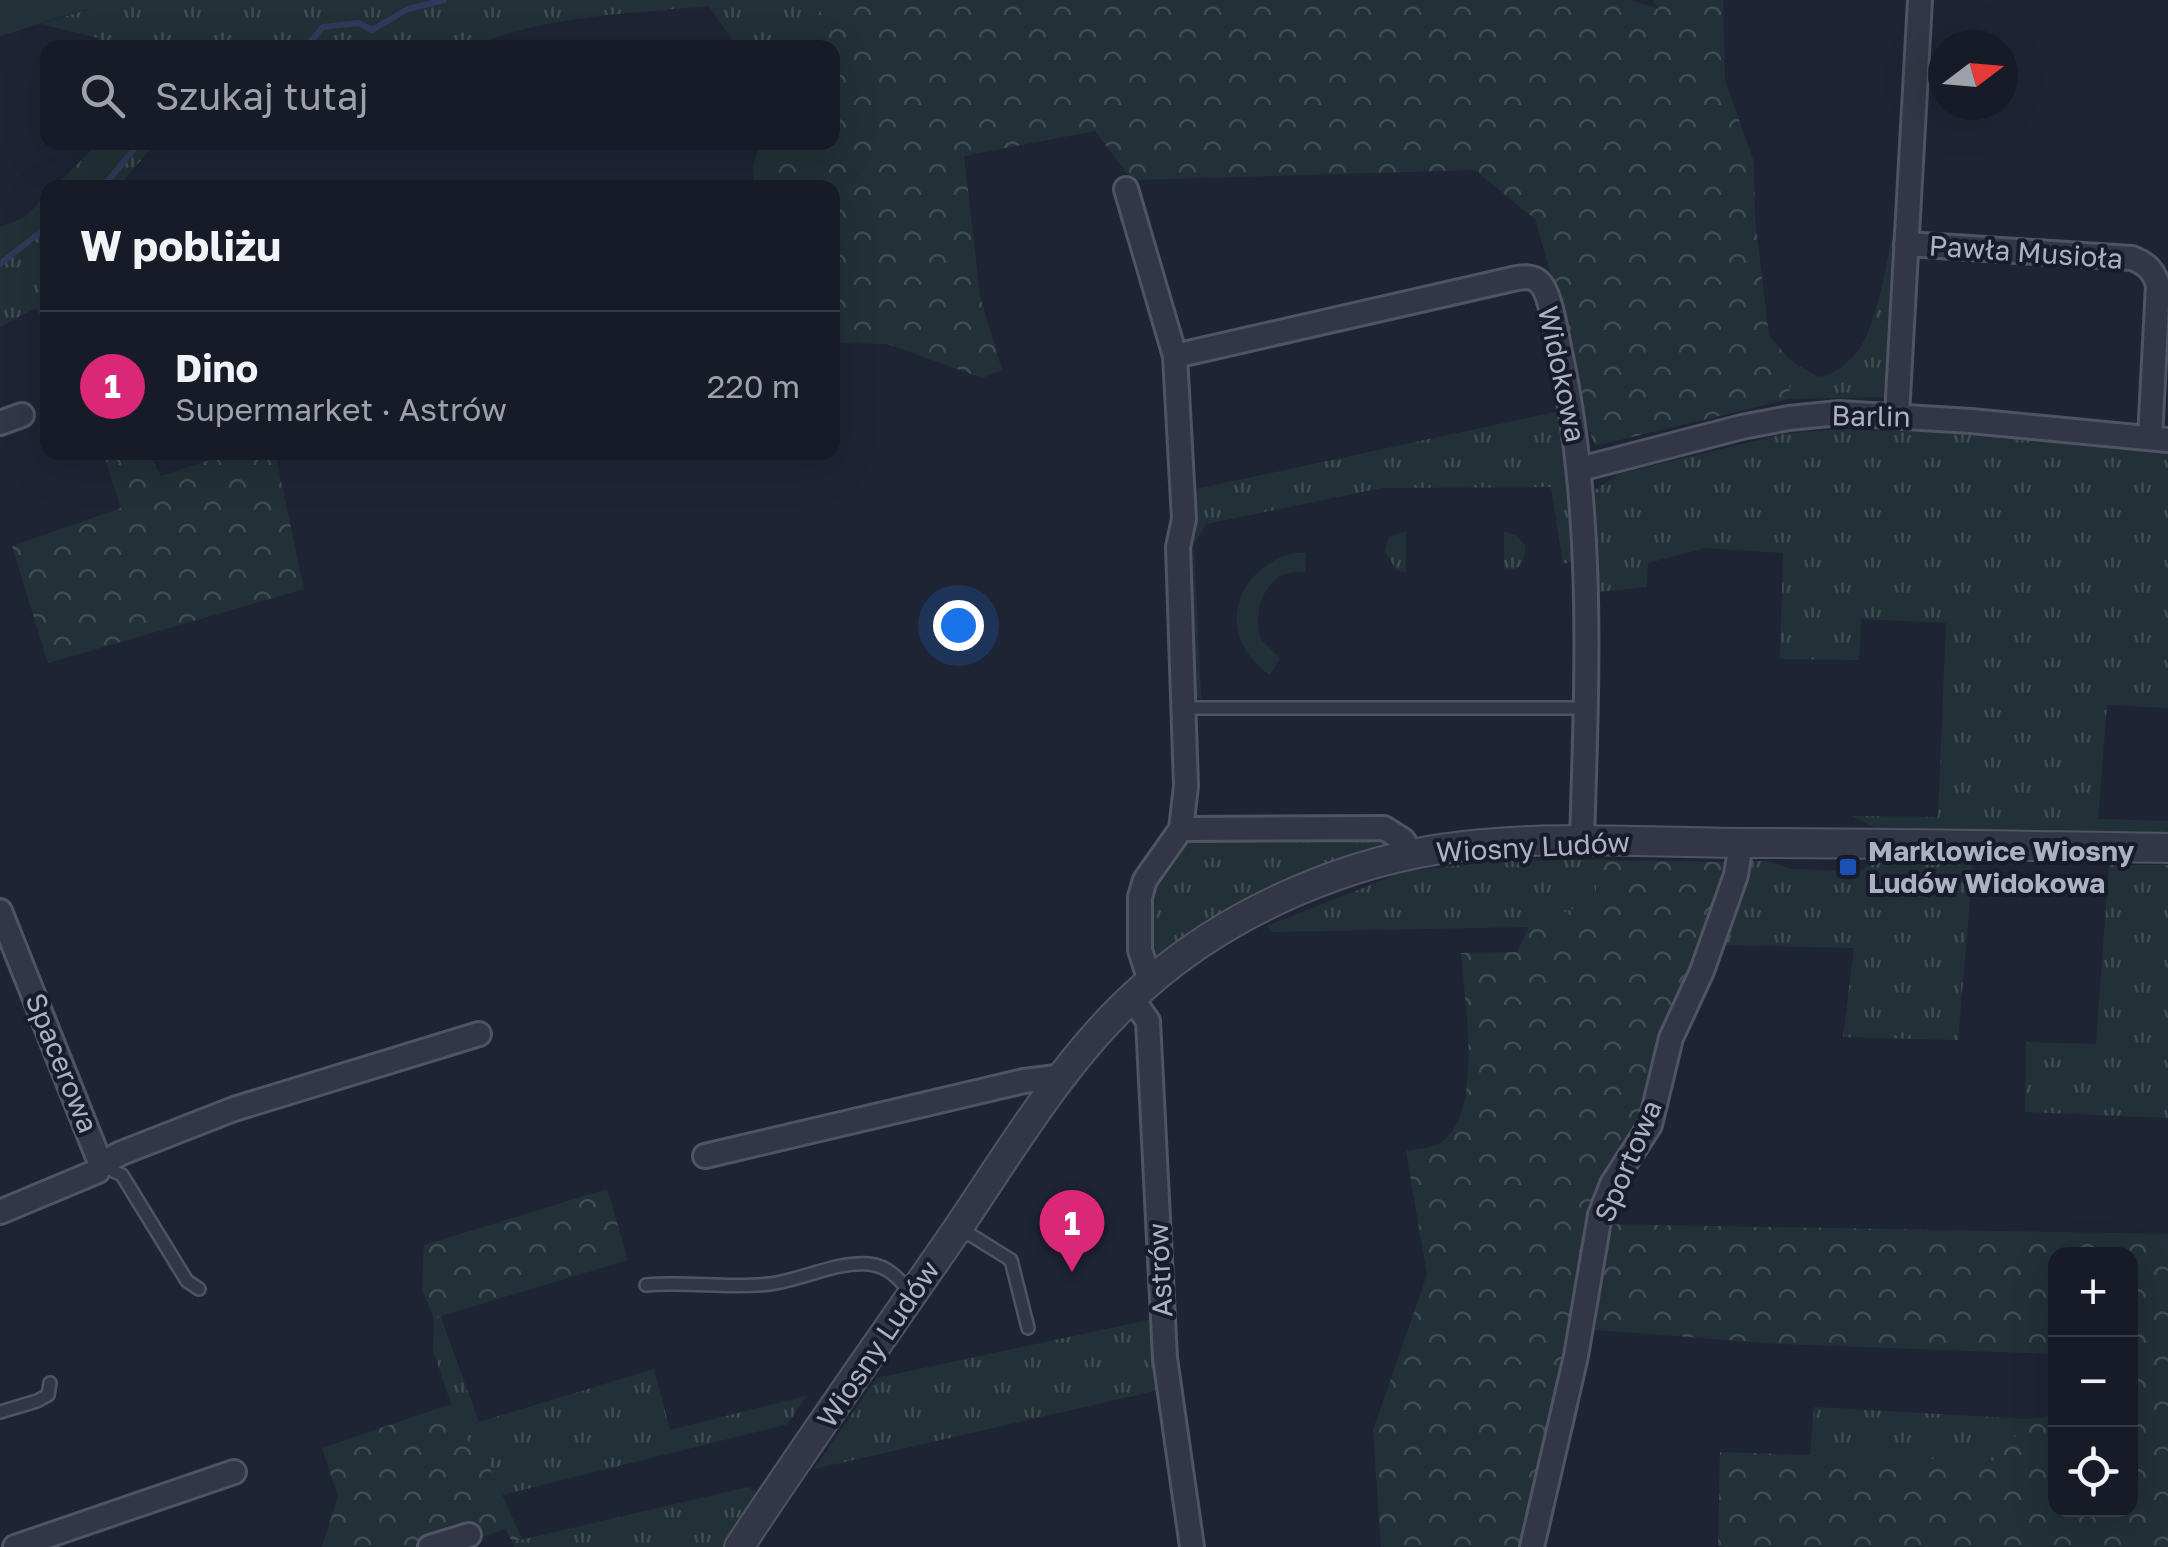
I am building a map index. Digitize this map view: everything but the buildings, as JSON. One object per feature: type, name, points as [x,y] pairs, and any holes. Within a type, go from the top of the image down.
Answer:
[{"type":"street","name":"Pawła Musioła","points":[[1897,415],[1920,0]]},
{"type":"street","points":[[1126,189],[1175,356],[1184,519],[1178,547],[1186,786],[1181,830],[1146,880],[1140,897],[1140,989]]},
{"type":"street","name":"Pawła Musioła","points":[[1906,244],[2132,258],[2144,262],[2158,285],[2159,440]]},
{"type":"street","name":"Widokowa","points":[[1175,356],[1528,277],[1538,281],[1545,292],[1574,414],[1580,469],[1588,579],[1582,842]]},
{"type":"street","name":"Barlin","points":[[1580,469],[1672,443],[1788,418],[1840,414],[1897,415],[2159,440]]},
{"type":"street","points":[[1181,830],[1384,828],[1402,840],[1412,854]]},
{"type":"street","name":"Wiosny Ludów","points":[[739,1547],[1064,1076],[1140,989],[1214,934],[1249,915],[1329,880],[1412,854],[1492,843],[2168,848]]},
{"type":"street","name":"Sportowa","points":[[1532,1547],[1576,1356],[1600,1215],[1612,1184],[1650,1125],[1672,1038],[1702,970],[1736,875],[1741,843]]},
{"type":"street","name":"Spacerowa","points":[[0,911],[102,1165],[98,1172],[0,1212]]},
{"type":"street","name":"Astrów","points":[[1140,989],[1148,1021],[1164,1345],[1192,1547]]},
{"type":"street","points":[[102,1165],[119,1154],[234,1109],[478,1034]]},
{"type":"street","points":[[705,1156],[1024,1080],[1064,1076]]},
{"type":"street","points":[[16,1547],[234,1472]]},
{"type":"street","points":[[430,1547],[469,1535]]},
{"type":"lane","points":[[1183,708],[1585,708]]},
{"type":"lane","points":[[102,1165],[122,1176],[187,1281],[199,1289]]},
{"type":"lane","points":[[958,1227],[1010,1260],[1028,1328]]},
{"type":"lane","points":[[646,1285],[771,1284],[870,1264],[893,1272],[912,1294]]},
{"type":"lane","points":[[0,1412],[37,1401],[48,1394],[50,1383]]},
{"type":"green space","points":[[0,0],[118,0],[0,36]]},
{"type":"green space","points":[[118,0],[825,0],[806,40],[732,40],[709,6],[556,22],[489,40],[99,40],[41,24]]},
{"type":"green space","points":[[825,0],[1630,0],[1659,9],[1653,0],[1723,0],[1725,80],[1754,162],[1755,219],[1769,336],[1790,360],[1789,399],[1595,446],[1581,408],[1557,296],[1535,219],[1475,170],[1132,180],[1095,131],[964,156],[980,296],[1002,370],[982,378],[888,344],[840,343],[840,180],[754,180],[753,164],[758,150],[840,150],[840,40],[805,40]]},
{"type":"green space","points":[[91,150],[150,150],[124,180],[62,180]]},
{"type":"green space","points":[[1901,187],[1888,397],[1789,399],[1790,360],[1818,377],[1842,366],[1861,346],[1875,314]]},
{"type":"green space","points":[[40,202],[40,315],[36,308],[0,327],[0,227],[24,218]]},
{"type":"green space","points":[[1560,411],[1567,434],[1574,560],[1563,564],[1551,487],[1382,488],[1206,524],[1194,545],[1201,698],[1189,698],[1185,552],[1196,513],[1196,489]]},
{"type":"green space","points":[[1840,429],[2024,436],[2168,450],[2168,708],[2107,705],[2098,819],[2168,821],[2168,836],[1888,834],[1852,816],[1938,817],[1946,623],[1861,619],[1859,660],[1780,659],[1783,553],[1705,548],[1648,563],[1647,587],[1597,592],[1595,490],[1618,474],[1784,434]]},
{"type":"green space","points":[[105,460],[152,460],[161,476],[210,460],[276,460],[304,589],[48,663],[12,546],[121,508]]},
{"type":"green space","points":[[1406,531],[1406,573],[1396,570],[1385,551],[1389,537]]},
{"type":"green space","points":[[1504,531],[1517,536],[1525,545],[1523,560],[1515,569],[1504,570]]},
{"type":"green space","points":[[1293,553],[1306,553],[1305,572],[1281,576],[1265,592],[1261,603],[1260,639],[1280,658],[1270,675],[1253,660],[1242,642],[1238,606],[1244,589],[1256,574]]},
{"type":"green space","points":[[1184,836],[1380,836],[1384,843],[1381,853],[1157,960],[1151,956],[1150,881]]},
{"type":"green space","points":[[1596,860],[1597,899],[1529,927],[1271,932],[1267,926],[1406,871],[1502,861]]},
{"type":"green space","points":[[1596,860],[1728,862],[1718,908],[1642,1123],[1584,1268],[1527,1547],[1381,1547],[1373,1430],[1427,1275],[1406,1151],[1443,1141],[1456,1126],[1464,1105],[1468,1053],[1461,953],[1517,952],[1529,927],[1596,899]]},
{"type":"green space","points":[[1745,861],[1768,861],[1791,869],[1860,871],[1876,863],[1973,864],[1958,1040],[1843,1037],[1854,948],[1719,945]]},
{"type":"green space","points":[[2109,865],[2168,865],[2168,1118],[2025,1112],[2026,1042],[2096,1044]]},
{"type":"green space","points":[[607,1189],[628,1260],[434,1318],[422,1290],[424,1245]]},
{"type":"green space","points":[[1603,1224],[2168,1234],[2168,1547],[1718,1547],[1720,1452],[1997,1461],[2028,1419],[2048,1416],[2048,1517],[2138,1517],[2138,1247],[2048,1247],[2048,1354],[1781,1344],[1585,1329]]},
{"type":"green space","points":[[440,1315],[479,1422],[654,1369],[670,1430],[806,1396],[788,1424],[502,1495],[482,1451],[474,1454],[451,1404],[433,1350],[434,1318]]},
{"type":"green space","points":[[1153,1319],[1159,1390],[814,1469],[877,1378]]},
{"type":"green space","points":[[451,1404],[473,1453],[482,1451],[522,1539],[512,1542],[506,1529],[452,1547],[322,1547],[338,1496],[322,1448]]},
{"type":"green space","points":[[1814,1407],[2028,1419],[1997,1461],[1810,1455]]},
{"type":"green space","points":[[748,1487],[758,1493],[754,1511],[728,1547],[514,1547],[512,1542]]},
{"type":"waterway","points":[[312,40],[323,27],[359,23],[372,30],[408,9],[444,0]]},
{"type":"waterway","points":[[109,180],[133,150]]},
{"type":"waterway","points":[[0,264],[40,232]]},
{"type":"place","name":"Marklowice Wiosny Ludów Widokowa","points":[[1848,867]]},
{"type":"place","name":"Dino","points":[[1072,1272]]}]
